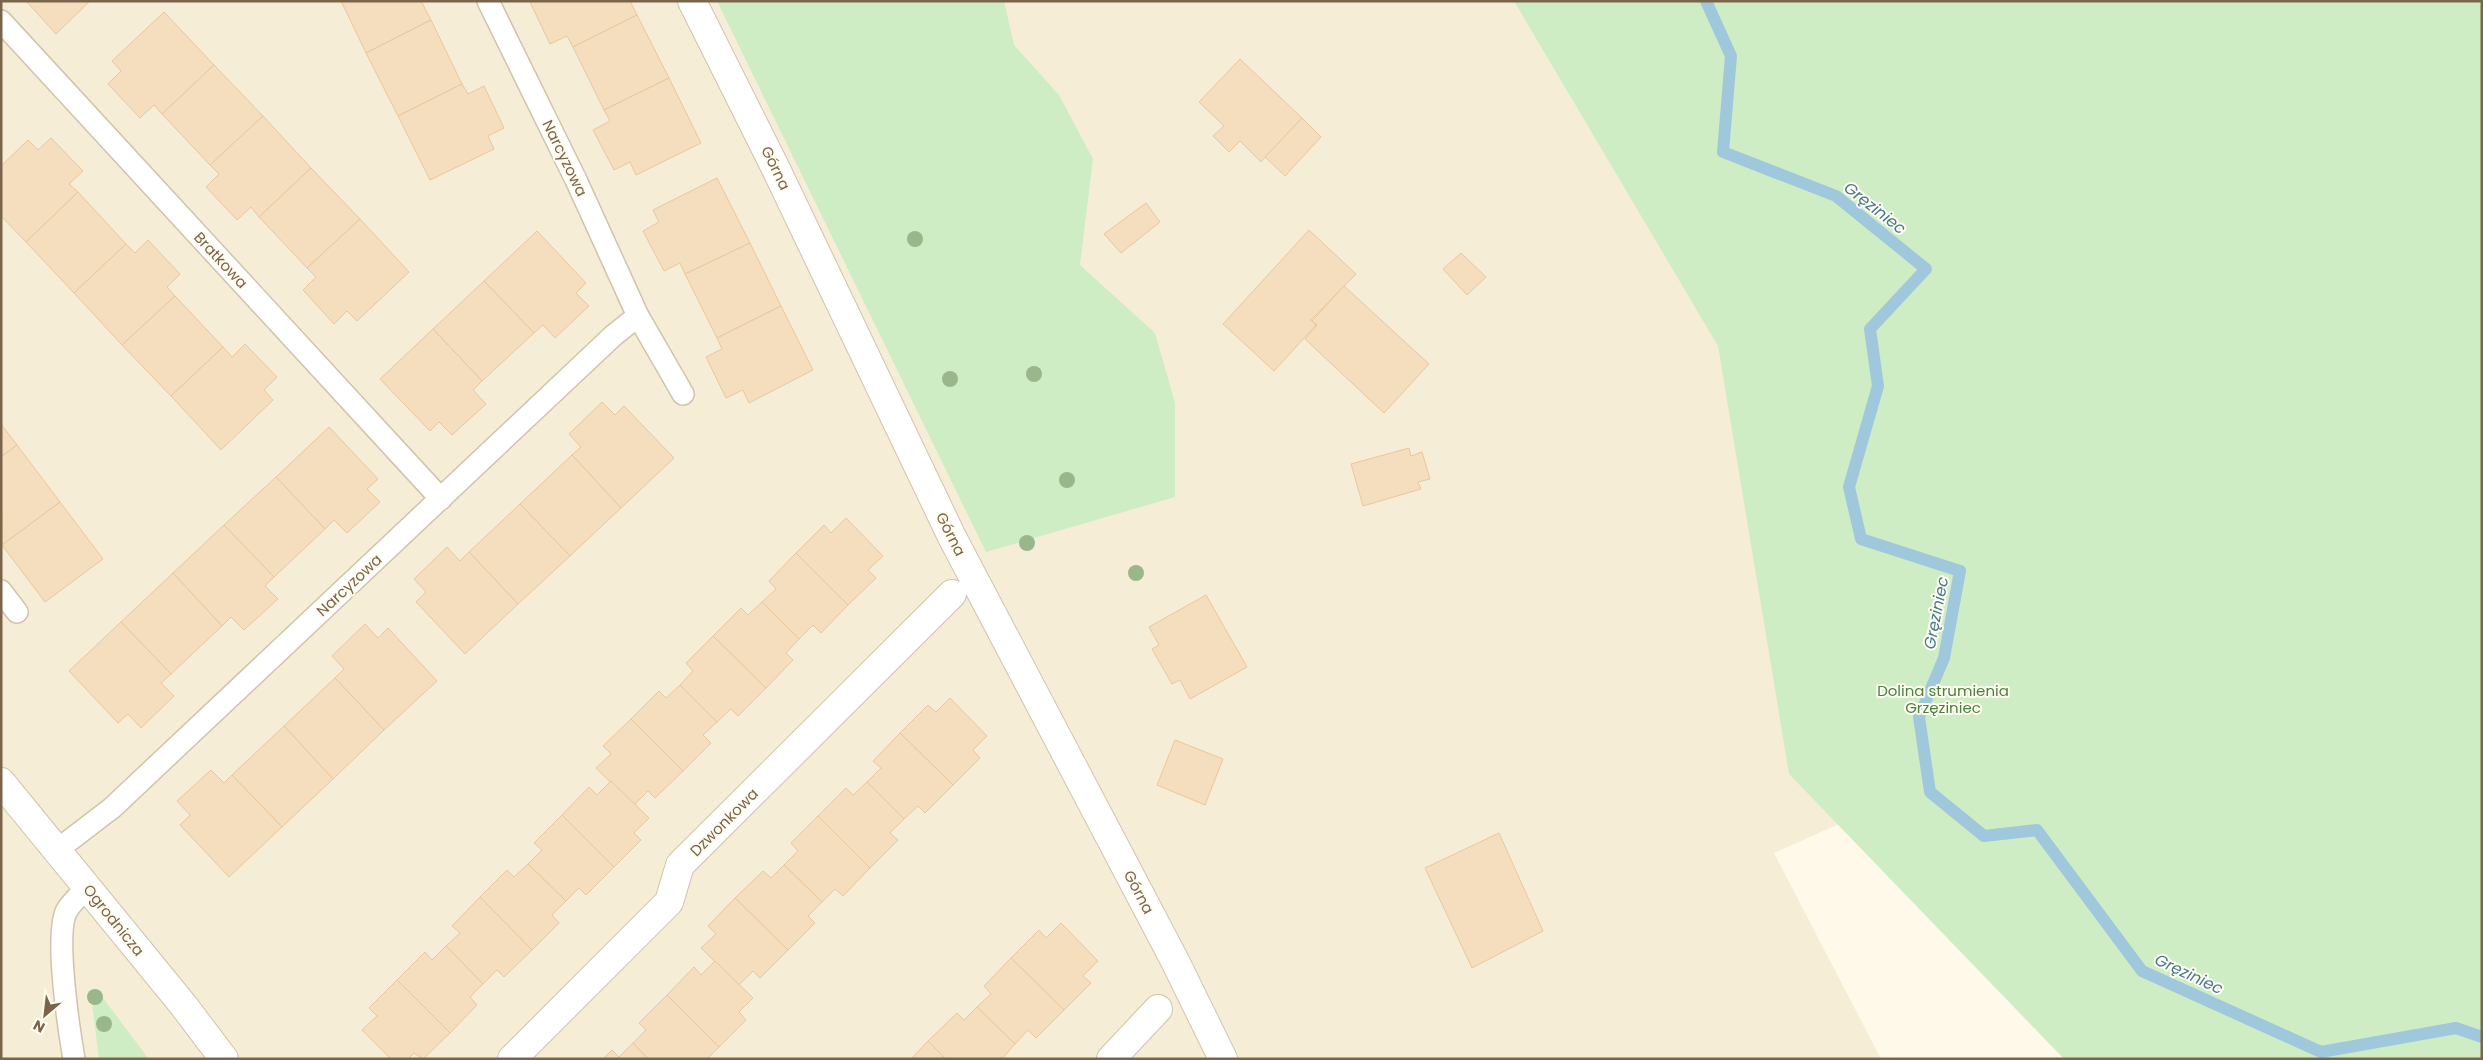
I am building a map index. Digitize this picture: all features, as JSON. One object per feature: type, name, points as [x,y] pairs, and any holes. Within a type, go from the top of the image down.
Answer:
[{"type":"street","name":"Górna","points":[[692,1],[776,169],[952,537],[1170,952],[1224,1059]]},
{"type":"street","name":"Dzwonkowa","points":[[512,1059],[669,902],[680,865],[952,594]]},
{"type":"street","name":"Ogrodnicza","points":[[1,782],[184,1006],[224,1059]]},
{"type":"street","points":[[1111,1059],[1158,1009]]},
{"type":"lane","name":"Narcyzowa","points":[[488,1],[576,180],[638,316],[683,394]]},
{"type":"lane","name":"Bratkowa","points":[[1,21],[441,499]]},
{"type":"lane","name":"Narcyzowa","points":[[57,850],[112,808],[614,335],[638,316]]},
{"type":"lane","points":[[1,591],[17,612]]},
{"type":"lane","points":[[74,1059],[64,989],[63,937],[66,911],[87,887]]},
{"type":"shaded area","points":[[1,1],[1576,1],[1671,176],[1897,798],[1774,853],[1881,1059],[1,1059]]},
{"type":"green space","points":[[717,1],[1004,1],[1014,45],[1059,95],[1093,159],[1080,265],[1155,333],[1175,403],[1175,497],[986,552]]},
{"type":"green space","name":"Dolina strumienia Grzęziniec","points":[[1514,1],[2482,1],[2482,1059],[2064,1059],[1789,774],[1718,346]]},
{"type":"green space","points":[[100,994],[148,1059],[99,1059],[91,995]]},
{"type":"building","points":[[26,1],[90,1],[56,34]]},
{"type":"building","points":[[341,1],[421,1],[431,20],[366,53]]},
{"type":"building","points":[[630,1],[637,15],[573,47],[567,36],[550,44],[530,2]]},
{"type":"building","points":[[164,12],[214,65],[162,114],[154,105],[140,118],[108,84],[121,71],[112,61]]},
{"type":"building","points":[[637,15],[669,78],[604,110],[573,47]]},
{"type":"building","points":[[431,20],[462,84],[398,116],[366,53]]},
{"type":"building","points":[[1240,59],[1302,118],[1261,162],[1240,141],[1229,152],[1213,136],[1224,126],[1199,102]]},
{"type":"building","points":[[214,65],[263,116],[210,165],[162,114]]},
{"type":"building","points":[[669,78],[701,143],[636,175],[630,162],[614,170],[593,130],[610,121],[604,110]]},
{"type":"building","points":[[462,84],[468,94],[484,86],[504,128],[488,136],[494,149],[430,180],[398,116]]},
{"type":"building","points":[[263,116],[311,168],[259,217],[251,207],[237,220],[206,187],[219,174],[210,165]]},
{"type":"building","points":[[1302,118],[1321,137],[1285,176],[1265,157]]},
{"type":"building","points":[[51,138],[83,171],[69,184],[78,192],[26,242],[1,216],[1,166],[28,140],[38,150]]},
{"type":"building","points":[[311,168],[360,219],[307,268],[259,217]]},
{"type":"building","points":[[717,178],[750,243],[685,274],[680,263],[664,271],[643,231],[659,222],[653,210]]},
{"type":"building","points":[[78,192],[126,244],[74,293],[26,242]]},
{"type":"building","points":[[1146,203],[1160,222],[1121,253],[1104,234]]},
{"type":"building","points":[[360,219],[409,272],[357,321],[347,311],[334,324],[303,290],[316,277],[307,268]]},
{"type":"building","points":[[1309,230],[1356,274],[1311,320],[1316,325],[1274,371],[1223,324]]},
{"type":"building","points":[[537,231],[586,283],[576,293],[589,306],[555,338],[543,325],[534,333],[484,281]]},
{"type":"building","points":[[148,240],[180,274],[167,287],[175,296],[122,345],[74,293],[126,244],[135,253]]},
{"type":"building","points":[[750,243],[781,306],[717,338],[685,274]]},
{"type":"building","points":[[1461,253],[1486,277],[1467,295],[1443,269]]},
{"type":"building","points":[[484,281],[534,333],[482,381],[433,329]]},
{"type":"building","points":[[1344,286],[1429,364],[1384,413],[1305,339],[1317,325],[1312,321]]},
{"type":"building","points":[[175,296],[223,347],[171,396],[122,345]]},
{"type":"building","points":[[781,306],[813,370],[749,403],[743,390],[726,398],[706,357],[722,349],[717,338]]},
{"type":"building","points":[[433,329],[482,381],[473,390],[486,404],[452,435],[439,422],[430,431],[380,379]]},
{"type":"building","points":[[245,344],[277,377],[264,390],[273,400],[221,450],[171,396],[223,347],[232,357]]},
{"type":"building","points":[[602,402],[615,415],[624,406],[674,458],[621,508],[572,455],[581,447],[569,434]]},
{"type":"building","points":[[1,424],[17,445],[1,457]]},
{"type":"building","points":[[329,427],[378,479],[367,489],[380,502],[347,533],[334,520],[325,529],[276,477]]},
{"type":"building","points":[[17,445],[60,502],[2,545],[1,457]]},
{"type":"building","points":[[1409,448],[1411,456],[1422,452],[1430,479],[1418,482],[1421,489],[1363,506],[1351,464]]},
{"type":"building","points":[[572,455],[621,508],[570,556],[520,504]]},
{"type":"building","points":[[276,477],[325,529],[274,577],[224,525]]},
{"type":"building","points":[[60,502],[103,559],[45,602],[2,545]]},
{"type":"building","points":[[520,504],[570,556],[518,604],[469,552]]},
{"type":"building","points":[[846,518],[883,556],[868,570],[876,578],[848,605],[796,553],[824,525],[831,533]]},
{"type":"building","points":[[224,525],[274,577],[265,586],[278,599],[244,630],[231,617],[222,626],[173,573]]},
{"type":"building","points":[[447,547],[460,561],[469,552],[518,604],[465,654],[416,602],[426,592],[414,579]]},
{"type":"building","points":[[796,553],[848,605],[821,633],[813,625],[799,639],[762,602],[776,589],[769,581]]},
{"type":"building","points":[[173,573],[222,626],[171,674],[121,622]]},
{"type":"building","points":[[1206,595],[1247,667],[1190,699],[1180,680],[1172,684],[1152,649],[1159,645],[1149,627]]},
{"type":"building","points":[[762,602],[799,639],[786,653],[793,660],[766,688],[713,636],[741,608],[748,615]]},
{"type":"building","points":[[121,622],[171,674],[161,683],[174,696],[141,728],[128,714],[118,723],[69,671]]},
{"type":"building","points":[[365,624],[378,638],[388,628],[437,681],[384,730],[335,678],[344,669],[332,656]]},
{"type":"building","points":[[713,636],[766,688],[738,716],[731,709],[717,722],[680,685],[693,671],[686,663]]},
{"type":"building","points":[[335,678],[384,730],[333,779],[284,726]]},
{"type":"building","points":[[680,685],[717,722],[703,735],[711,743],[683,771],[631,719],[659,691],[666,698]]},
{"type":"building","points":[[950,698],[987,736],[973,750],[980,758],[953,785],[900,733],[928,705],[936,712]]},
{"type":"building","points":[[631,719],[683,771],[655,798],[648,791],[634,805],[596,768],[611,754],[603,746]]},
{"type":"building","points":[[284,726],[333,779],[282,827],[232,775]]},
{"type":"building","points":[[900,733],[953,785],[925,813],[918,806],[904,819],[867,782],[881,768],[873,761]]},
{"type":"building","points":[[1175,740],[1223,759],[1205,805],[1157,785]]},
{"type":"building","points":[[211,770],[224,783],[232,775],[282,827],[229,877],[180,825],[190,815],[177,801]]},
{"type":"building","points":[[611,781],[649,818],[634,833],[641,840],[614,867],[562,815],[589,787],[597,795]]},
{"type":"building","points":[[867,782],[904,819],[890,833],[898,840],[870,868],[818,816],[846,788],[853,795]]},
{"type":"building","points":[[562,815],[614,867],[586,895],[579,888],[566,901],[528,864],[542,850],[534,843]]},
{"type":"building","points":[[818,816],[870,868],[843,896],[835,889],[822,902],[784,865],[798,851],[791,843]]},
{"type":"building","points":[[1499,833],[1543,931],[1472,968],[1425,868]]},
{"type":"building","points":[[528,864],[566,901],[552,915],[559,923],[532,950],[480,897],[507,870],[514,877]]},
{"type":"building","points":[[784,865],[822,902],[808,916],[815,923],[788,950],[735,898],[763,871],[771,878]]},
{"type":"building","points":[[480,897],[532,950],[504,977],[497,970],[483,984],[446,946],[460,933],[452,926]]},
{"type":"building","points":[[735,898],[788,950],[760,978],[753,971],[739,985],[701,948],[716,934],[708,926]]},
{"type":"building","points":[[1061,923],[1098,961],[1083,976],[1091,983],[1064,1010],[1011,958],[1039,930],[1046,938]]},
{"type":"building","points":[[446,946],[483,984],[470,997],[477,1005],[450,1033],[397,980],[425,952],[432,960]]},
{"type":"building","points":[[1011,958],[1064,1010],[1036,1038],[1028,1030],[1015,1044],[977,1007],[991,994],[984,986]]},
{"type":"building","points":[[715,961],[753,998],[739,1012],[746,1020],[719,1047],[667,995],[694,967],[701,975]]},
{"type":"building","points":[[397,980],[450,1033],[423,1059],[414,1053],[408,1059],[391,1059],[362,1030],[377,1016],[369,1008]]},
{"type":"building","points":[[667,995],[719,1047],[707,1059],[648,1059],[633,1043],[646,1030],[639,1023]]},
{"type":"building","points":[[977,1007],[1015,1044],[1002,1059],[946,1059],[928,1041],[957,1013],[964,1020]]},
{"type":"building","points":[[928,1041],[946,1059],[911,1059]]},
{"type":"building","points":[[633,1043],[648,1059],[603,1059],[612,1050],[619,1057]]},
{"type":"waterway","name":"Gręziniec","points":[[1706,1],[1731,56],[1723,152],[1836,196],[1926,269],[1870,329],[1878,386],[1849,487],[1861,539],[1960,571],[1944,658],[1919,717],[1930,792],[1984,836],[2037,830],[2142,971],[2321,1052],[2456,1028],[2482,1037]]}]
